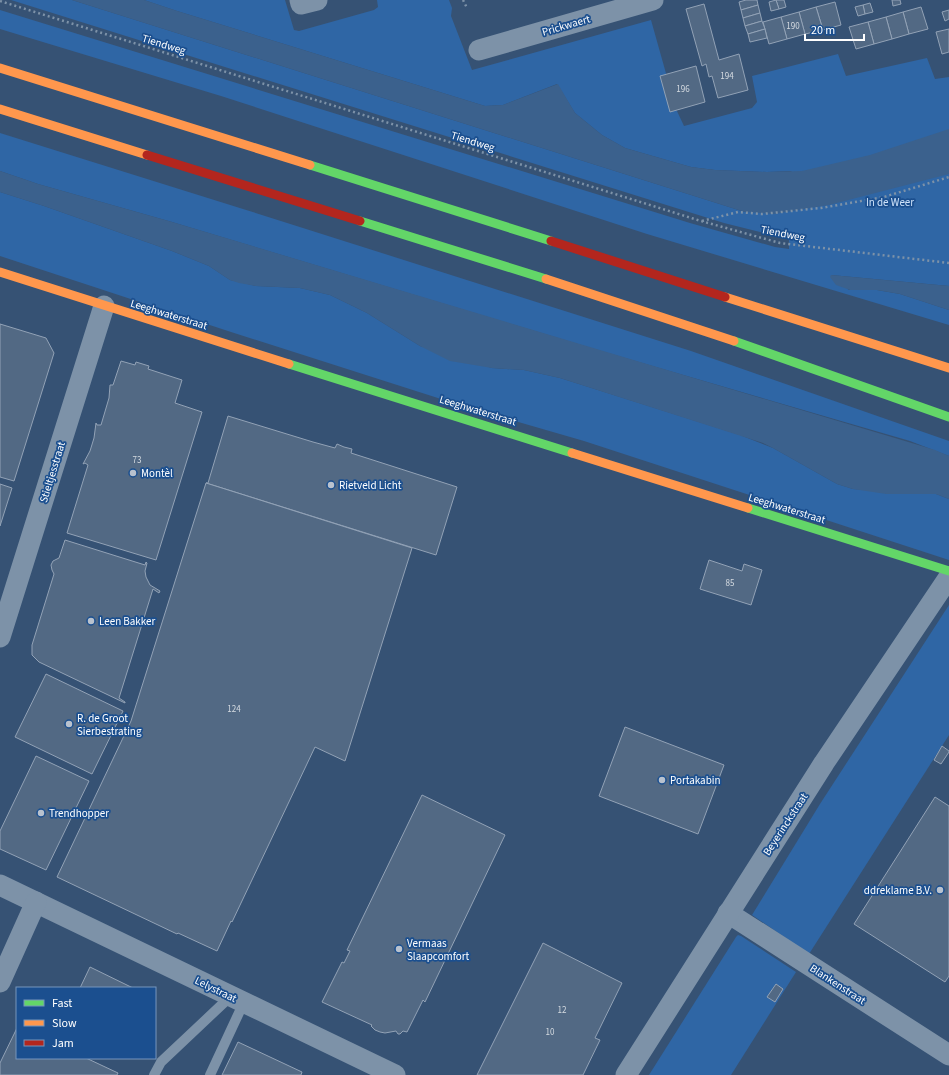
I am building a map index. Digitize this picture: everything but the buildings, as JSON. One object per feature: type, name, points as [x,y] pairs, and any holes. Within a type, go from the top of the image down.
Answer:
[{"type":"main road","points":[[0,68],[192,127],[949,368]]},
{"type":"main road","points":[[0,109],[589,292],[707,331],[949,417]]},
{"type":"main road","name":"Leeghwaterstraat","points":[[0,272],[949,571]]},
{"type":"street","points":[[300,0],[301,4],[316,0]]},
{"type":"street","name":"Prickwaert","points":[[479,50],[653,0]]},
{"type":"street","name":"Stieltjesstraat","points":[[0,637],[104,306]]},
{"type":"street","name":"Beyerinckstraat","points":[[626,1075],[824,763],[949,577]]},
{"type":"street","name":"Lelystraat","points":[[0,885],[395,1075]]},
{"type":"street","points":[[0,982],[36,902]]},
{"type":"street","name":"Blankenstraat","points":[[728,913],[949,1055]]},
{"type":"lane","points":[[154,1075],[161,1062],[238,999]]},
{"type":"lane","points":[[210,1075],[238,999]]},
{"type":"path","points":[[463,0],[467,8]]},
{"type":"path","name":"Tiendweg","points":[[0,1],[701,221],[780,243],[949,263]]},
{"type":"path","points":[[701,221],[738,212],[762,214],[821,208],[884,196],[949,177]]},
{"type":"green space","name":"In de Weer","points":[[11,0],[72,0],[745,212],[792,171],[767,172],[715,170],[691,167],[625,148],[602,135],[575,113],[557,84],[503,105],[485,106],[144,0],[285,0],[294,30],[299,31],[374,10],[378,7],[377,0],[449,0],[452,8],[451,16],[472,70],[651,20],[676,109],[684,126],[752,108],[757,102],[752,76],[838,54],[846,76],[927,58],[935,79],[949,77],[949,286],[831,275],[849,290],[877,290],[900,294],[949,310],[949,325],[647,234],[221,96],[0,29],[0,10],[690,223],[775,247],[789,249],[789,238],[724,223]]},
{"type":"green space","points":[[0,133],[691,351],[949,441],[949,456],[910,441],[601,351],[172,222],[38,184],[0,171]]},
{"type":"green space","points":[[0,192],[172,251],[209,266],[230,280],[256,286],[300,288],[330,295],[367,313],[420,346],[492,368],[524,370],[560,378],[740,435],[773,448],[837,484],[853,489],[936,494],[949,499],[949,560],[584,441],[466,407],[0,256]]},
{"type":"green space","points":[[949,605],[949,735],[809,954],[752,915],[820,804]]},
{"type":"green space","points":[[738,935],[796,972],[731,1075],[649,1075],[736,937]]},
{"type":"shaded area","points":[[72,0],[144,0],[485,106],[503,105],[558,84],[575,113],[602,135],[625,148],[691,167],[715,170],[767,172],[802,171],[870,155],[949,129],[949,174],[829,205],[774,214],[745,212]]},
{"type":"shaded area","points":[[0,171],[38,184],[172,222],[935,450],[949,456],[949,499],[936,494],[886,494],[853,489],[837,484],[763,443],[560,378],[524,370],[492,368],[450,361],[420,346],[367,313],[330,295],[300,288],[256,286],[239,283],[230,280],[209,266],[172,251],[0,192]]},
{"type":"shaded area","points":[[831,275],[949,286],[949,310],[900,294],[877,290],[850,290],[836,285],[830,277]]},
{"type":"traffic: fast","points":[[310,165],[551,241]]},
{"type":"traffic: fast","points":[[360,221],[546,279]]},
{"type":"traffic: fast","points":[[734,341],[949,417]]},
{"type":"traffic: fast","points":[[289,364],[572,453]]},
{"type":"traffic: fast","points":[[748,508],[949,571]]},
{"type":"traffic: slow","points":[[0,68],[310,165]]},
{"type":"traffic: slow","points":[[0,109],[147,155]]},
{"type":"traffic: slow","points":[[0,272],[289,364]]},
{"type":"traffic: slow","points":[[546,279],[734,341]]},
{"type":"traffic: slow","points":[[725,297],[949,368]]},
{"type":"traffic: slow","points":[[572,453],[748,508]]},
{"type":"traffic: jam","points":[[147,155],[360,221]]},
{"type":"traffic: jam","points":[[551,241],[725,297]]},
{"type":"place","name":"Montèl","points":[[133,473]]},
{"type":"place","name":"Rietveld Licht","points":[[331,485]]},
{"type":"place","name":"Leen Bakker","points":[[91,621]]},
{"type":"place","name":"R. de Groot Sierbestrating","points":[[69,724]]},
{"type":"place","name":"Portakabin","points":[[662,780]]},
{"type":"place","name":"Trendhopper","points":[[41,813]]},
{"type":"place","name":"ddreklame B.V.","points":[[940,890]]},
{"type":"place","name":"Vermaas Slaapcomfort","points":[[399,949]]}]
